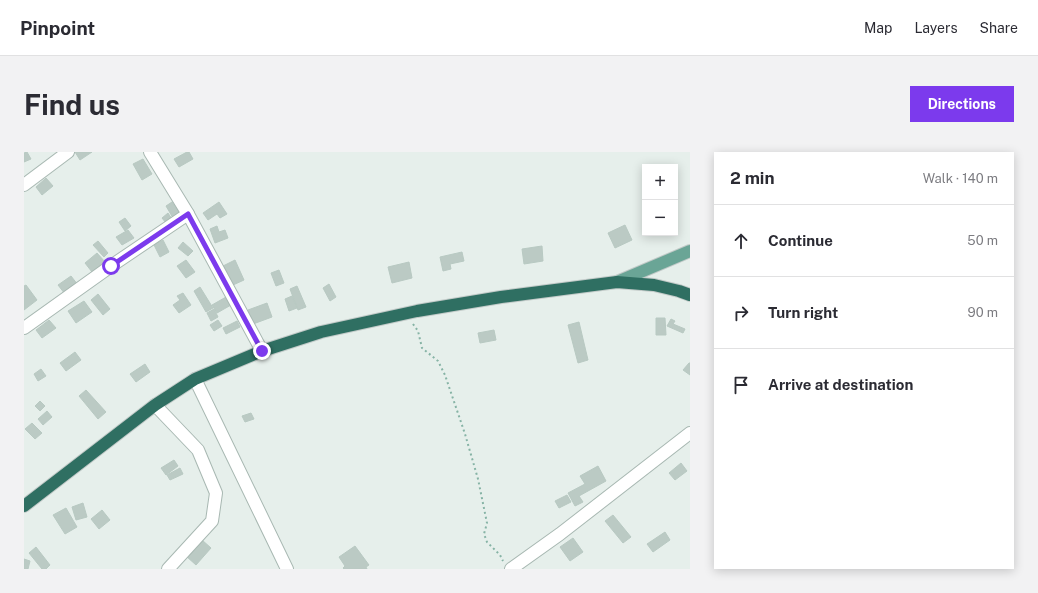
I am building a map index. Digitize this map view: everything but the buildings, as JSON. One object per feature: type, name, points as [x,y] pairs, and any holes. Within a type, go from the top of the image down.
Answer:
[{"type":"highway","points":[[24,506],[155,405],[195,379],[262,351],[322,332],[405,314],[501,297],[617,282],[654,285],[690,295]]},
{"type":"main road","points":[[617,282],[690,251]]},
{"type":"street","points":[[24,185],[68,152]]},
{"type":"street","points":[[150,152],[188,214],[262,351]]},
{"type":"street","points":[[24,328],[111,266],[188,214]]},
{"type":"street","points":[[195,379],[287,569]]},
{"type":"street","points":[[155,405],[198,450],[216,493],[212,521],[168,569]]},
{"type":"street","points":[[507,566],[560,534],[690,433]]},
{"type":"path","points":[[405,314],[418,332],[422,348],[438,361],[445,375],[465,434],[478,479],[487,523],[484,534],[487,542],[500,555],[507,566]]},
{"type":"route","points":[[111,266],[188,214],[262,351]]}]
